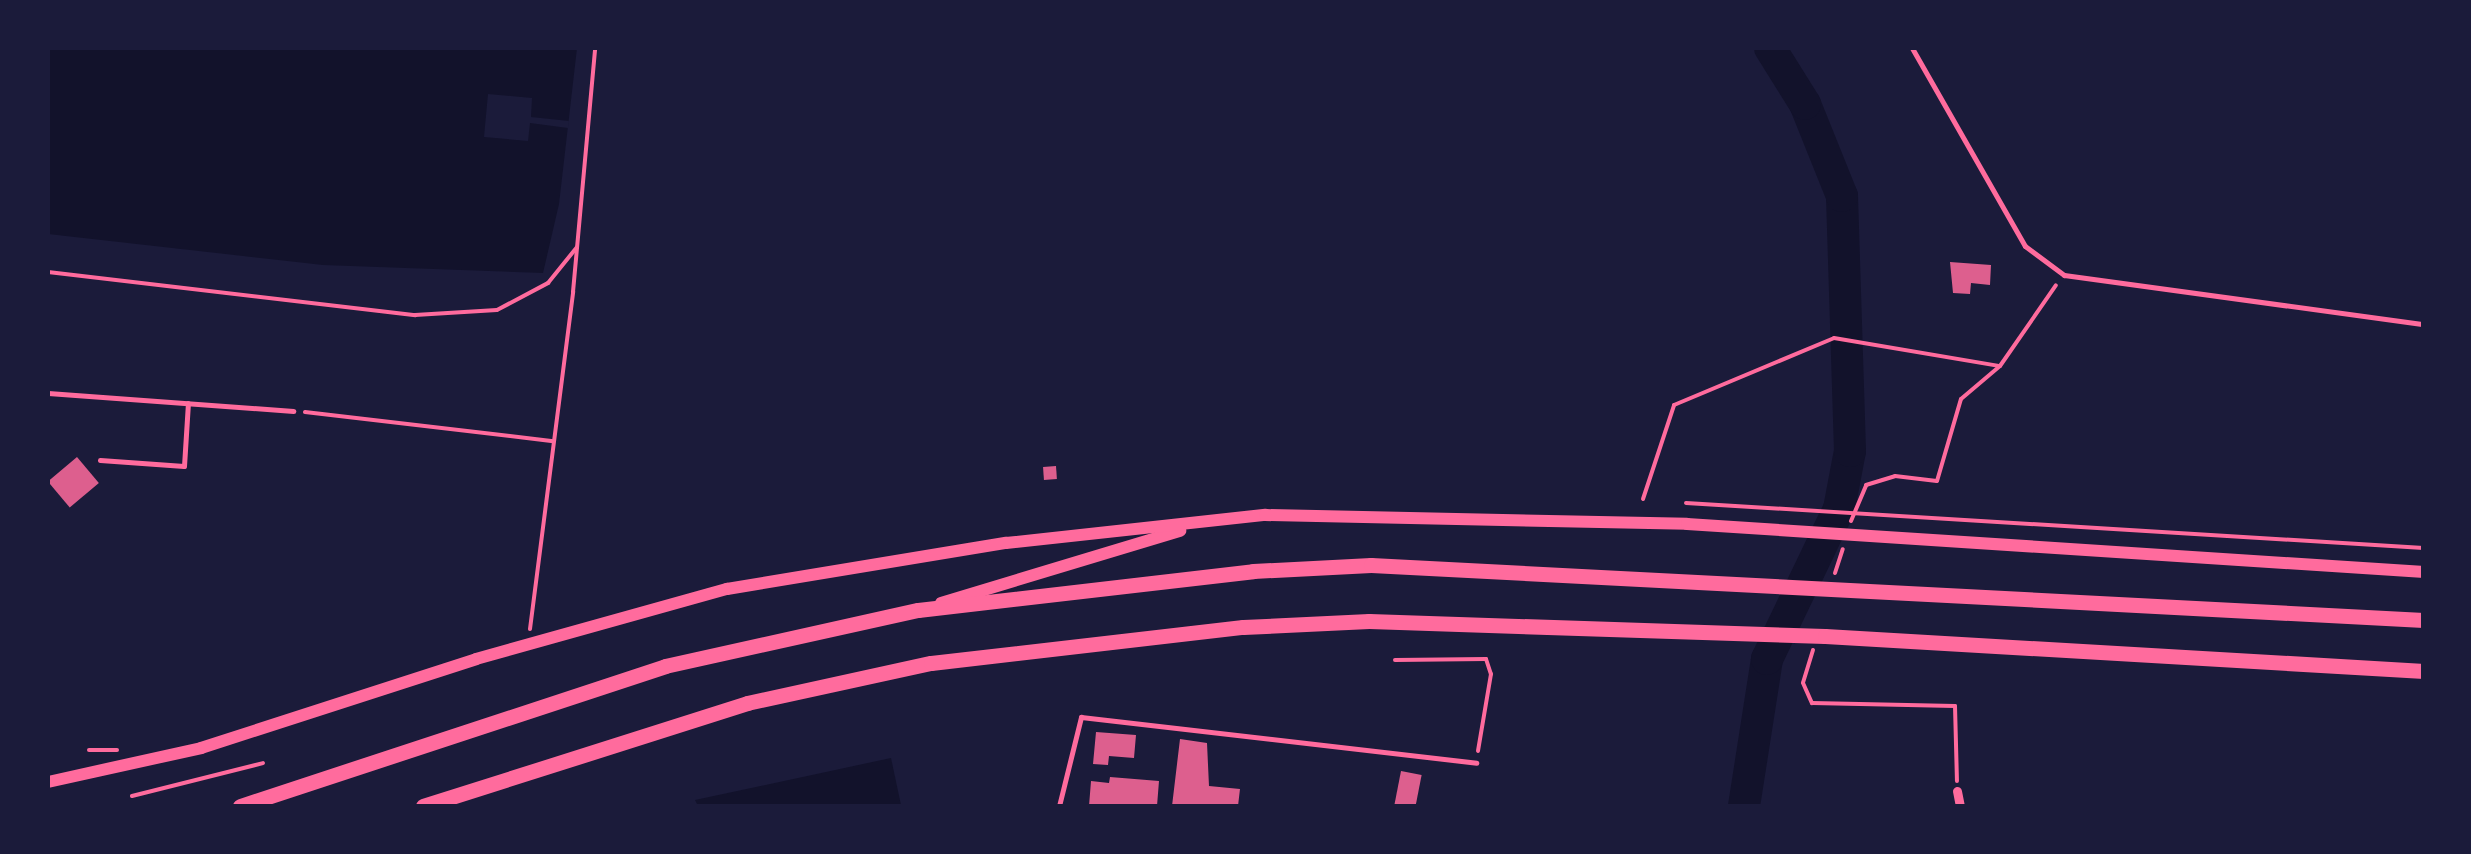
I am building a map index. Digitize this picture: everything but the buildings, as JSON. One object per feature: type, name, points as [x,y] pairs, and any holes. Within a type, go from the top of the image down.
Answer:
[{"type":"highway","points":[[240,806],[665,666],[918,610],[1254,571],[1371,565],[1852,586],[2424,620]]},
{"type":"highway","points":[[423,806],[748,703],[1030,649],[1369,621],[1825,636],[2424,670]]},
{"type":"main road","points":[[48,782],[220,742],[530,644],[727,590],[1006,543],[1216,521],[1393,515],[1687,524],[2424,572]]},
{"type":"main road","points":[[918,610],[1216,521]]},
{"type":"street","points":[[1957,791],[1960,806]]},
{"type":"lane","points":[[1912,48],[2026,246],[2064,274],[2424,324]]},
{"type":"lane","points":[[48,393],[293,411]]},
{"type":"lane","points":[[100,460],[184,466],[188,403]]},
{"type":"lane","points":[[1059,806],[1081,717],[1476,762]]},
{"type":"path","points":[[530,644],[577,247],[595,48]]},
{"type":"path","points":[[48,272],[415,315],[498,310],[548,284],[577,247]]},
{"type":"path","points":[[1643,499],[1674,405],[1834,338],[1858,337],[2000,366]]},
{"type":"path","points":[[293,411],[553,441]]},
{"type":"path","points":[[1686,503],[2424,548]]},
{"type":"path","points":[[1395,660],[1486,659],[1491,674],[1476,762]]},
{"type":"path","points":[[89,750],[118,750]]},
{"type":"path","points":[[132,796],[263,763]]},
{"type":"shaded area","points":[[48,48],[577,48],[559,204],[543,273],[323,265],[48,234]]},
{"type":"shaded area","points":[[891,758],[901,805],[698,806],[695,800]]},
{"type":"pier","points":[[488,94],[532,98],[531,117],[569,121],[568,128],[530,123],[528,141],[484,137]]},
{"type":"waterway","points":[[1744,806],[1767,659],[1839,509],[1850,451],[1842,196],[1805,104],[1770,48]]}]
